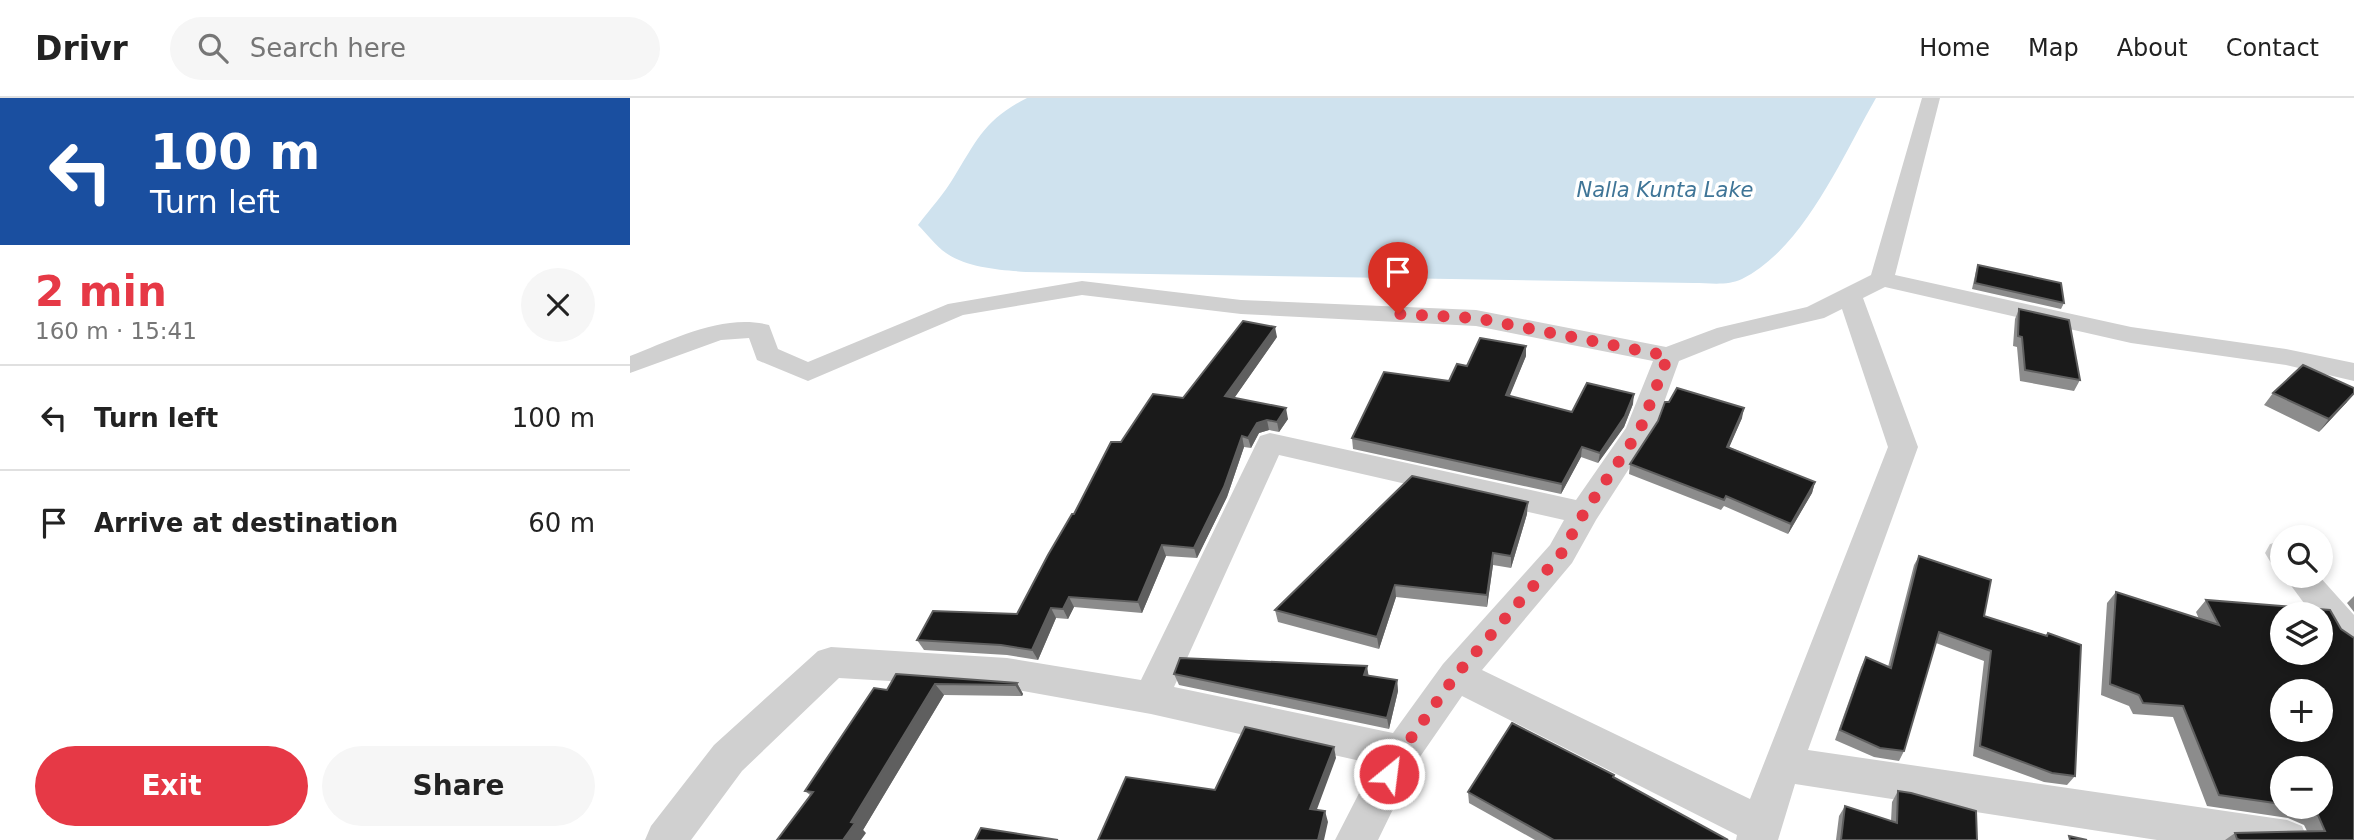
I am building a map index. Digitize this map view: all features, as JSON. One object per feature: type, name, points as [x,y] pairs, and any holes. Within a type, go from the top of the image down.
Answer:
[{"type":"street","points":[[1882,279],[1931,98]]},
{"type":"street","points":[[630,366],[717,333],[760,330],[766,354],[808,372],[957,309],[1082,288],[1241,307],[1476,318],[1668,356],[1726,333],[1815,313],[1882,279],[2131,335],[2286,357],[2354,372]]},
{"type":"street","points":[[1456,675],[1758,832],[1903,447],[1850,295]]},
{"type":"street","points":[[1356,840],[1401,752],[1456,675],[1561,554],[1584,513],[1640,430],[1668,356]]},
{"type":"street","points":[[1151,698],[1270,443],[1584,513]]},
{"type":"street","points":[[2311,588],[2354,640]]},
{"type":"street","points":[[666,840],[728,758],[831,662],[1007,673],[1151,698],[1401,752]]},
{"type":"street","points":[[1783,764],[2287,840]]},
{"type":"water","name":"Nalla Kunta Lake","points":[[1027,98],[1876,98],[1820,199],[1803,224],[1764,265],[1742,279],[1718,284],[1026,272],[984,267],[954,258],[942,250],[918,225],[946,189],[983,132],[1001,114]]},
{"type":"building","points":[[1978,265],[2061,283],[2064,303],[1975,283]]},
{"type":"building","points":[[2019,309],[2069,320],[2080,380],[2025,370],[2022,337],[2018,336]]},
{"type":"building","points":[[1243,321],[1275,327],[1225,396],[1286,408],[1277,422],[1267,420],[1257,423],[1248,438],[1242,436],[1224,487],[1194,548],[1162,545],[1138,602],[1069,597],[1063,609],[1051,608],[1032,650],[1001,645],[917,640],[933,611],[1017,614],[1111,442],[1121,442],[1153,394],[1183,398]]},
{"type":"building","points":[[1480,338],[1526,346],[1506,395],[1572,412],[1587,383],[1634,394],[1625,416],[1600,453],[1582,447],[1562,484],[1352,438],[1384,372],[1449,381],[1457,364],[1467,366]]},
{"type":"building","points":[[2303,365],[2354,388],[2354,393],[2329,419],[2273,393]]},
{"type":"building","points":[[1677,388],[1744,408],[1727,447],[1815,482],[1791,524],[1726,496],[1724,500],[1630,464],[1658,421],[1665,402],[1669,402]]},
{"type":"building","points":[[1412,476],[1528,502],[1511,556],[1493,553],[1487,595],[1395,585],[1377,637],[1275,610]]},
{"type":"building","points":[[1919,556],[1991,580],[1984,616],[2081,645],[2075,776],[2052,773],[1980,746],[1991,651],[1939,632],[1904,751],[1880,748],[1840,730],[1866,657],[1891,668]]},
{"type":"building","points":[[2116,592],[2219,625],[2206,600],[2270,605],[2270,665],[2333,665],[2333,615],[2341,629],[2354,638],[2354,840],[2237,839],[2235,833],[2325,831],[2320,819],[2333,819],[2333,756],[2270,756],[2270,802],[2219,795],[2183,706],[2143,703],[2139,695],[2110,684]]},
{"type":"building","points":[[1180,658],[1367,666],[1364,675],[1397,680],[1387,718],[1174,674]]},
{"type":"building","points":[[896,674],[1017,683],[935,684],[851,822],[855,823],[843,840],[777,840],[813,792],[805,791],[874,688],[887,690]]},
{"type":"building","points":[[1512,723],[1614,775],[1613,777],[1728,840],[1554,840],[1468,792]]},
{"type":"building","points":[[1245,727],[1334,747],[1310,809],[1325,811],[1318,840],[1098,840],[1126,777],[1215,790]]},
{"type":"building","points":[[1898,791],[1976,811],[1977,840],[1841,840],[1845,806],[1897,823]]},
{"type":"building","points":[[981,828],[1058,840],[975,840]]},
{"type":"building","points":[[2069,836],[2087,840],[2070,840]]},
{"type":"route","points":[[1389,774],[1401,752],[1456,675],[1561,554],[1584,513],[1640,430],[1668,356],[1476,318],[1398,314]]}]
